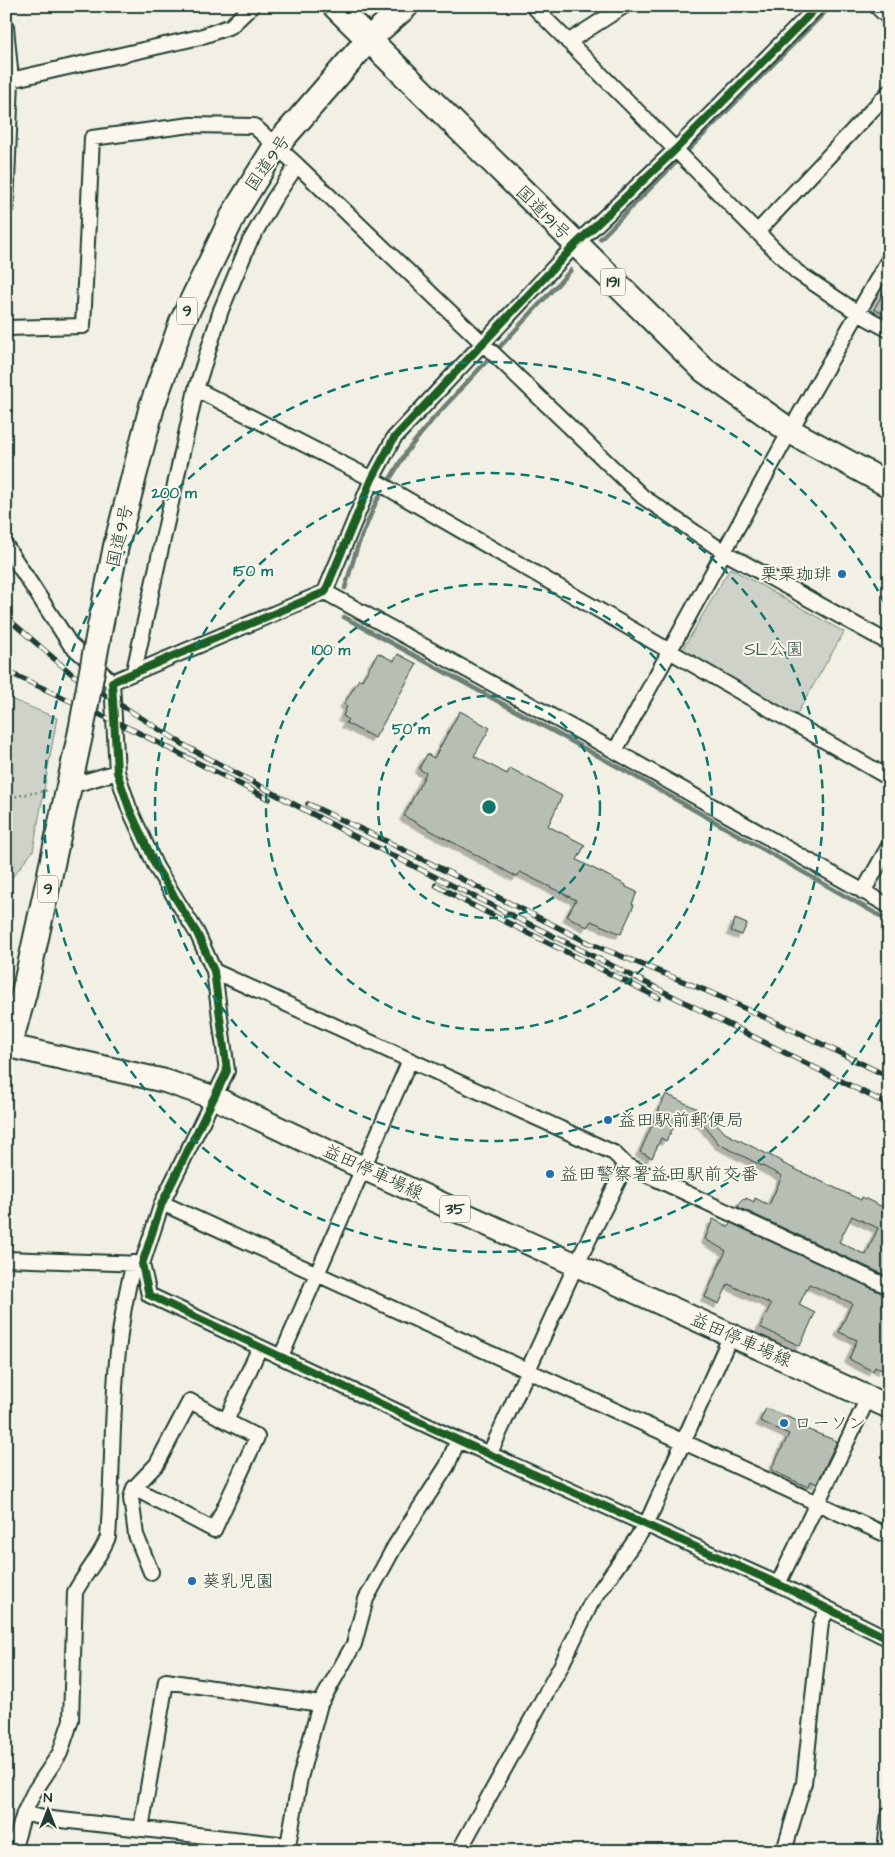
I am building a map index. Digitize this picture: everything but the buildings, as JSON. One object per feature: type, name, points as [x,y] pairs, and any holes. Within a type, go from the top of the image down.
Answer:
[{"type":"highway","name":"国道191号","points":[[335,6],[575,245],[704,370],[790,431],[889,485]]},
{"type":"highway","name":"国道9号","points":[[8,1046],[24,992],[70,786],[116,546],[152,406],[182,322],[235,212],[276,146],[369,39],[406,6]]},
{"type":"main road","name":"益田停車場線","points":[[8,1046],[165,1081],[215,1098],[363,1168],[889,1407]]},
{"type":"street","points":[[9,81],[200,38],[231,26],[252,6]]},
{"type":"street","points":[[534,6],[797,272],[858,313],[889,330]]},
{"type":"street","points":[[568,42],[624,6]]},
{"type":"street","points":[[112,682],[134,671],[325,592],[372,479],[394,438],[483,346],[575,245],[675,150],[818,6]]},
{"type":"street","points":[[876,6],[889,18]]},
{"type":"street","points":[[6,27],[9,81],[6,207]]},
{"type":"street","points":[[757,232],[889,92]]},
{"type":"street","points":[[6,328],[83,326],[92,138],[191,125],[254,126],[643,497],[724,552],[889,644]]},
{"type":"street","points":[[134,671],[196,389],[221,310],[249,244],[297,165]]},
{"type":"street","points":[[615,751],[790,431],[889,259]]},
{"type":"street","points":[[196,389],[372,479],[889,778]]},
{"type":"street","points":[[6,546],[70,644],[112,682],[118,772],[129,808],[156,867],[197,933],[214,971],[227,1071],[162,1203],[123,1302],[118,1353],[108,1538],[101,1555],[83,1577],[75,1592],[71,1720],[60,1753],[34,1792],[24,1813],[13,1851]]},
{"type":"street","points":[[325,592],[615,751],[889,906]]},
{"type":"street","points":[[70,786],[118,772]]},
{"type":"street","points":[[863,892],[889,846]]},
{"type":"street","points":[[214,971],[614,1153],[626,1165],[889,1287]]},
{"type":"street","points":[[281,1357],[410,1060]]},
{"type":"street","points":[[490,1452],[576,1265],[626,1165]]},
{"type":"street","points":[[162,1203],[889,1536]]},
{"type":"street","points":[[6,1259],[138,1263]]},
{"type":"street","points":[[138,1263],[149,1295],[458,1440],[490,1452],[778,1584],[889,1639]]},
{"type":"street","points":[[459,1851],[561,1666],[591,1603],[646,1525],[730,1335]]},
{"type":"street","points":[[226,1421],[260,1347]]},
{"type":"street","points":[[778,1584],[868,1398]]},
{"type":"street","points":[[134,1488],[214,1530],[257,1437],[190,1401],[157,1464],[134,1488],[131,1498],[136,1535],[151,1572]]},
{"type":"street","points":[[24,1813],[43,1818],[140,1828],[290,1849],[300,1778],[320,1704],[354,1644],[366,1599],[395,1546],[447,1466],[458,1440]]},
{"type":"street","points":[[784,1851],[804,1782],[820,1622],[828,1609]]},
{"type":"street","points":[[140,1828],[166,1680],[320,1704]]},
{"type":"street","points":[[885,1851],[889,1814]]},
{"type":"path","points":[[6,798],[70,786]]},
{"type":"green space","name":"SL公園","points":[[730,568],[844,632],[794,719],[680,654]]},
{"type":"green space","points":[[6,697],[57,718],[33,851],[6,885]]},
{"type":"waterway","points":[[600,239],[831,6]]},
{"type":"waterway","points":[[345,588],[357,548],[376,502],[407,451],[433,419],[571,270]]},
{"type":"waterway","points":[[344,617],[631,774],[889,921]]},
{"type":"railway","points":[[6,617],[73,675],[189,748],[348,833],[889,1105]]},
{"type":"railway","points":[[6,671],[135,731],[269,799]]},
{"type":"railway","points":[[308,804],[589,943],[707,991],[889,1077]]},
{"type":"railway","points":[[436,885],[466,902],[659,998]]},
{"type":"cycle path","points":[[818,6],[675,150],[575,245],[394,438],[372,479],[325,592],[112,682],[117,772],[129,808],[156,867],[197,933],[214,971],[227,1071],[162,1203],[142,1264],[149,1295],[458,1440],[778,1584],[889,1639]]},
{"type":"place","name":"栗栗珈琲","points":[[842,574]]},
{"type":"place","name":"益田駅前郵便局","points":[[608,1120]]},
{"type":"place","name":"益田警察署益田駅前交番","points":[[550,1174]]},
{"type":"place","name":"ローソン","points":[[784,1423]]},
{"type":"place","name":"葵乳児園","points":[[192,1581]]}]
